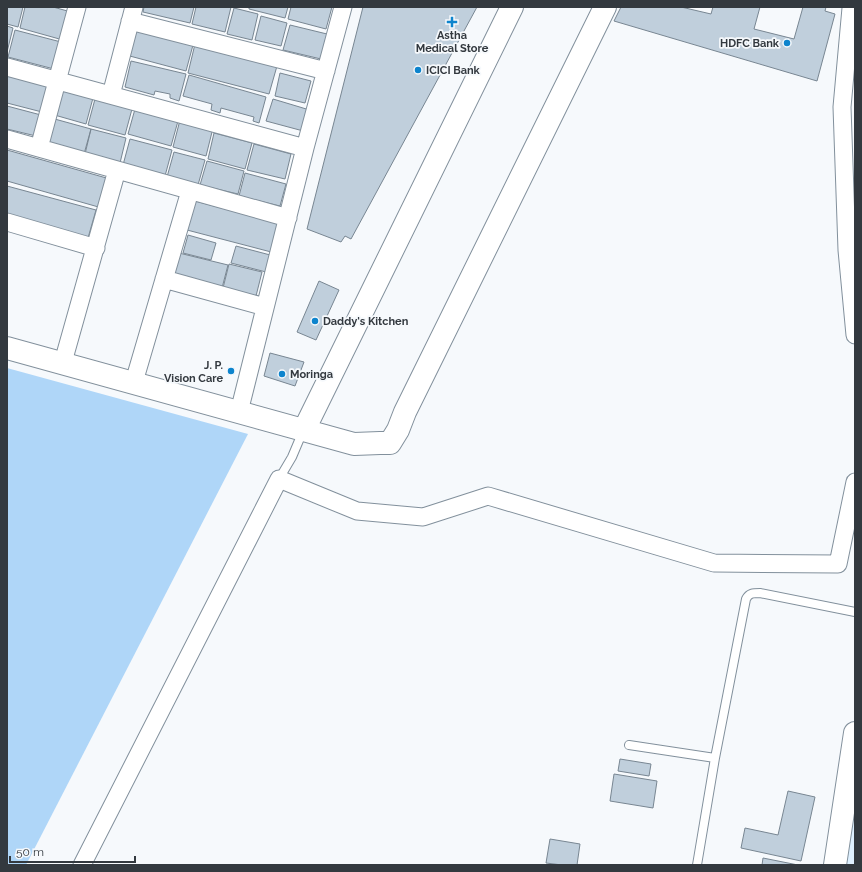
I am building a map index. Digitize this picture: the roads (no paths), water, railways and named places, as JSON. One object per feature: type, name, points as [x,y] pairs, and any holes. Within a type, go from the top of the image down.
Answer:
[{"type":"street","points":[[40,148],[77,7]]},
{"type":"street","points":[[241,404],[305,148],[343,7]]},
{"type":"street","points":[[305,426],[512,7]]},
{"type":"street","points":[[7,348],[305,426],[380,443],[390,443],[398,430],[405,412],[605,7]]},
{"type":"street","points":[[851,8],[855,44]]},
{"type":"street","points":[[851,8],[842,107],[847,250],[855,335]]},
{"type":"street","points":[[111,95],[132,14],[326,71]]},
{"type":"street","points":[[7,67],[305,148]]},
{"type":"street","points":[[7,139],[288,218]]},
{"type":"street","points":[[66,355],[117,170]]},
{"type":"street","points":[[136,375],[190,190]]},
{"type":"street","points":[[7,222],[96,248]]},
{"type":"street","points":[[164,279],[265,307]]},
{"type":"street","points":[[7,339],[241,404],[305,426]]},
{"type":"street","points":[[82,865],[279,479],[357,512],[422,517],[488,496],[714,564],[838,564],[855,482]]},
{"type":"street","points":[[835,865],[855,733]]},
{"type":"lane","points":[[279,479],[292,457],[305,426]]},
{"type":"lane","points":[[697,865],[715,758],[748,595],[752,593],[760,593],[855,612]]},
{"type":"lane","points":[[629,745],[715,758]]},
{"type":"place","name":"Astha Medical Store","points":[[452,22]]},
{"type":"place","name":"HDFC Bank","points":[[787,43]]},
{"type":"place","name":"ICICI Bank","points":[[418,70]]},
{"type":"place","name":"Daddy's Kitchen","points":[[315,321]]},
{"type":"place","name":"J. P. Vision Care","points":[[231,371]]},
{"type":"place","name":"Moringa","points":[[282,374]]}]
